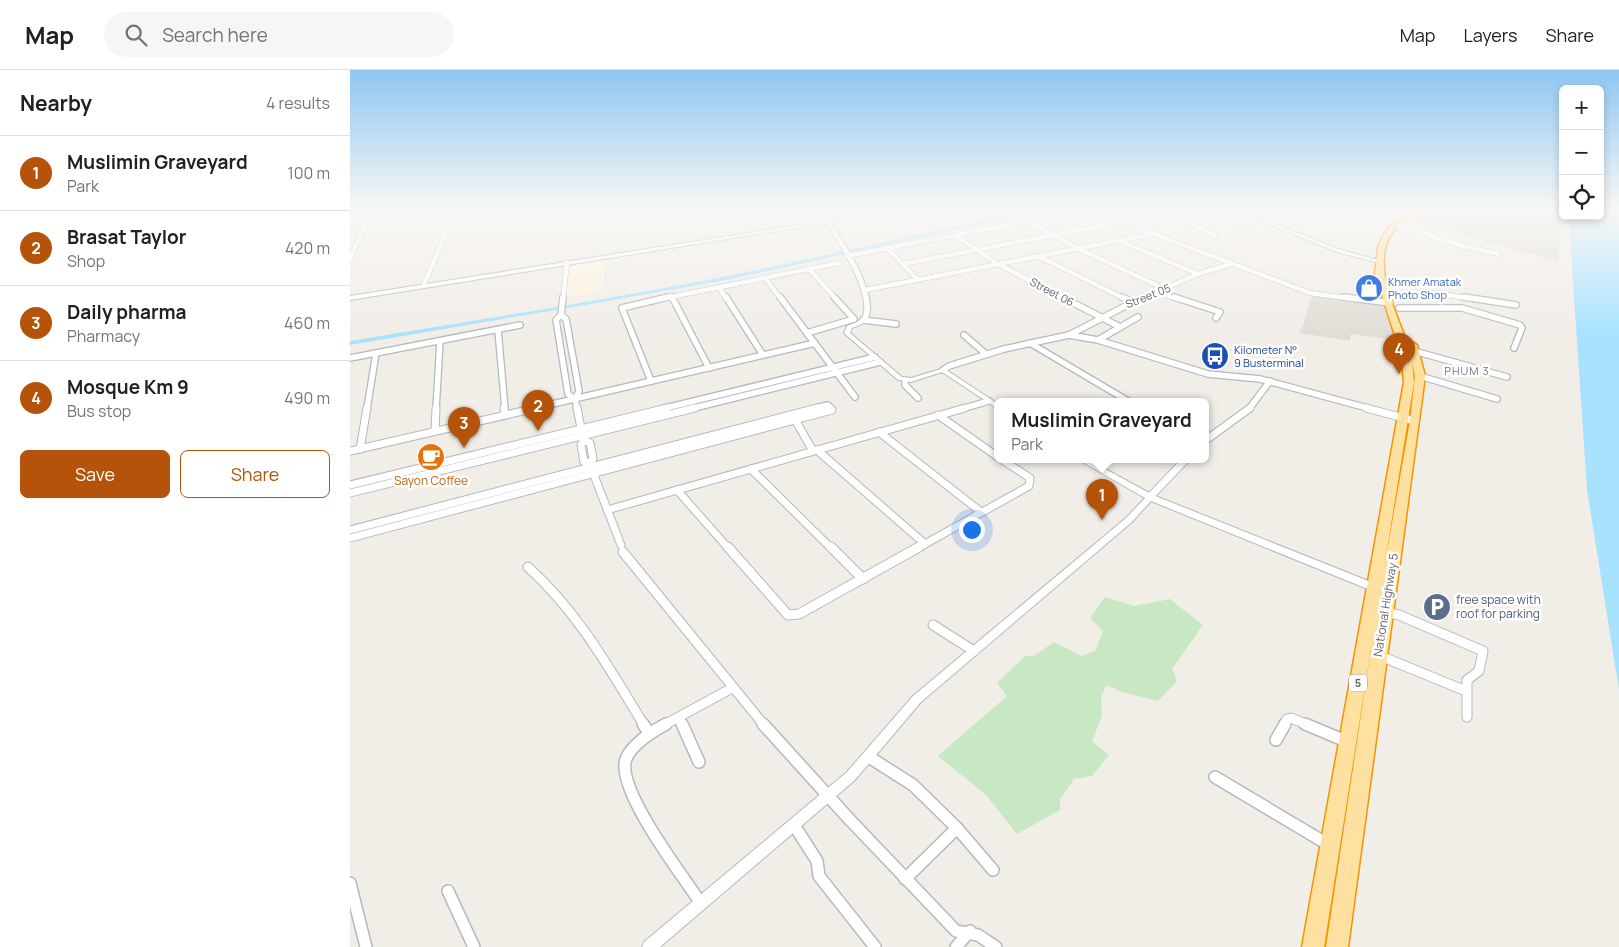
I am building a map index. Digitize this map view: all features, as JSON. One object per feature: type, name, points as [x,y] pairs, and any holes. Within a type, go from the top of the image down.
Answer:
[{"type":"highway","points":[[1380,263],[1382,251]]},
{"type":"highway","name":"National Highway 5","points":[[1313,947],[1348,742],[1380,590],[1409,420],[1420,376],[1412,360],[1392,299],[1388,275],[1380,263]]},
{"type":"highway","name":"National Highway 5","points":[[1392,299],[1399,308],[1414,350],[1410,375],[1409,420]]},
{"type":"highway","name":"National Highway 5","points":[[1336,947],[1385,612],[1380,590]]},
{"type":"main road","points":[[350,297],[646,251]]},
{"type":"main road","points":[[1343,251],[1380,263]]},
{"type":"main road","points":[[350,297],[567,263]]},
{"type":"street","points":[[424,284],[438,251]]},
{"type":"street","points":[[844,251],[865,290],[866,315],[862,320],[849,327],[847,333],[877,360],[905,380],[905,385],[918,398]]},
{"type":"street","points":[[846,254],[867,251]]},
{"type":"street","points":[[890,251],[918,280]]},
{"type":"street","points":[[903,264],[967,251]]},
{"type":"street","name":"Street 06","points":[[979,251],[998,264],[1120,328]]},
{"type":"street","points":[[865,290],[1064,251]]},
{"type":"street","points":[[1085,251],[1167,288]]},
{"type":"street","points":[[1144,251],[1198,274]]},
{"type":"street","points":[[1197,251],[1310,293],[1392,299],[1429,292],[1516,305]]},
{"type":"street","points":[[1485,251],[1498,254]]},
{"type":"street","points":[[1038,256],[1132,302]]},
{"type":"street","points":[[567,263],[560,313],[556,320],[568,394],[575,399]]},
{"type":"street","points":[[651,381],[622,308],[626,305],[839,263]]},
{"type":"street","name":"Street 05","points":[[1069,335],[1100,317],[1132,302],[1198,274],[1231,264]]},
{"type":"street","points":[[807,333],[854,319],[809,269]]},
{"type":"street","points":[[766,278],[837,370],[855,397]]},
{"type":"street","points":[[719,287],[763,355]]},
{"type":"street","points":[[1157,292],[1220,312],[1216,318]]},
{"type":"street","points":[[671,296],[709,368]]},
{"type":"street","points":[[1399,308],[1462,308],[1520,325],[1522,328],[1514,348]]},
{"type":"street","points":[[560,313],[566,319],[579,391],[575,399],[583,435],[581,444],[584,462],[591,468],[622,548],[732,688],[827,796],[956,931],[970,931],[985,938],[996,947]]},
{"type":"street","points":[[1098,340],[1138,317]]},
{"type":"street","points":[[862,320],[896,324]]},
{"type":"street","points":[[350,358],[520,325]]},
{"type":"street","points":[[558,330],[568,328]]},
{"type":"street","points":[[498,330],[504,415]]},
{"type":"street","points":[[964,335],[986,354]]},
{"type":"street","points":[[905,380],[943,370],[949,366],[986,354],[1069,335],[1098,340],[1208,374],[1236,375],[1270,381],[1409,420]]},
{"type":"street","points":[[435,431],[440,341]]},
{"type":"street","points":[[350,451],[815,343]]},
{"type":"street","points":[[1030,343],[1123,398]]},
{"type":"street","points":[[561,350],[571,348]]},
{"type":"street","points":[[1414,350],[1507,377]]},
{"type":"street","points":[[360,449],[376,353]]},
{"type":"street","points":[[350,485],[583,435],[633,420],[877,360]]},
{"type":"street","points":[[943,370],[994,404]]},
{"type":"street","points":[[1420,376],[1497,399]]},
{"type":"street","points":[[1209,438],[1250,408],[1270,381]]},
{"type":"street","points":[[607,510],[989,401]]},
{"type":"street","points":[[938,415],[994,454]]},
{"type":"street","points":[[350,538],[591,468],[794,417],[815,451],[925,544]]},
{"type":"street","points":[[879,432],[981,512]]},
{"type":"street","points":[[677,490],[788,615],[799,614],[1029,486],[1030,478],[1007,463]]},
{"type":"street","points":[[1088,463],[1150,497],[1380,590]]},
{"type":"street","points":[[649,947],[851,776],[917,699],[1129,520],[1182,463]]},
{"type":"street","points":[[350,493],[439,467]]},
{"type":"street","points":[[751,469],[863,579]]},
{"type":"street","points":[[350,530],[471,502]]},
{"type":"street","points":[[528,566],[546,581],[580,624],[649,733]]},
{"type":"street","points":[[1385,612],[1399,615],[1483,651],[1479,670],[1467,680],[1466,691],[1469,706],[1467,717]]},
{"type":"street","points":[[933,625],[974,651]]},
{"type":"street","points":[[1378,655],[1466,691]]},
{"type":"street","points":[[701,903],[640,814],[625,771],[626,758],[649,733],[732,688]]},
{"type":"street","points":[[679,718],[699,762]]},
{"type":"street","points":[[1276,740],[1287,719],[1291,718],[1348,742]]},
{"type":"street","points":[[868,757],[913,785],[957,828],[993,870]]},
{"type":"street","points":[[1215,777],[1329,846]]},
{"type":"street","points":[[794,825],[817,861],[818,876],[875,947]]},
{"type":"street","points":[[905,879],[957,828]]},
{"type":"street","points":[[350,883],[366,947]]},
{"type":"street","points":[[448,891],[474,947]]},
{"type":"street","points":[[956,947],[970,931]]},
{"type":"shaded area","points":[[1520,251],[1559,251],[1558,262]]},
{"type":"shaded area","points":[[606,260],[602,292],[563,298],[568,266]]},
{"type":"shaded area","points":[[1312,295],[1383,304],[1396,340],[1351,334],[1350,341],[1299,333],[1303,326]]},
{"type":"green space","points":[[1105,597],[1134,606],[1170,599],[1203,625],[1172,669],[1177,681],[1158,701],[1121,692],[1107,685],[1101,696],[1102,716],[1092,741],[1109,755],[1092,776],[1074,779],[1060,799],[1060,810],[1017,834],[986,795],[938,756],[1007,696],[997,683],[1025,656],[1034,656],[1054,642],[1082,656],[1095,651],[1103,631],[1090,618]]},
{"type":"water","points":[[1571,251],[1619,251],[1619,690],[1587,490]]},
{"type":"waterway","points":[[350,343],[585,304],[726,278],[851,251]]},
{"type":"place","name":"Khmer Amatak Photo Shop","points":[[1369,288]]},
{"type":"place","name":"Kilometer N° 9 Busterminal","points":[[1215,356]]},
{"type":"place","name":"Mosque Km 9","points":[[1399,374]]},
{"type":"place","name":"Brasat Taylor","points":[[538,431]]},
{"type":"place","name":"Daily pharma","points":[[464,448]]},
{"type":"place","name":"Sayon Coffee","points":[[431,457]]},
{"type":"place","name":"Muslimin Graveyard","points":[[1102,520]]},
{"type":"place","name":"free space with roof for parking","points":[[1437,607]]},
{"type":"district","name":"PHUM 3","points":[[1467,371]]}]
